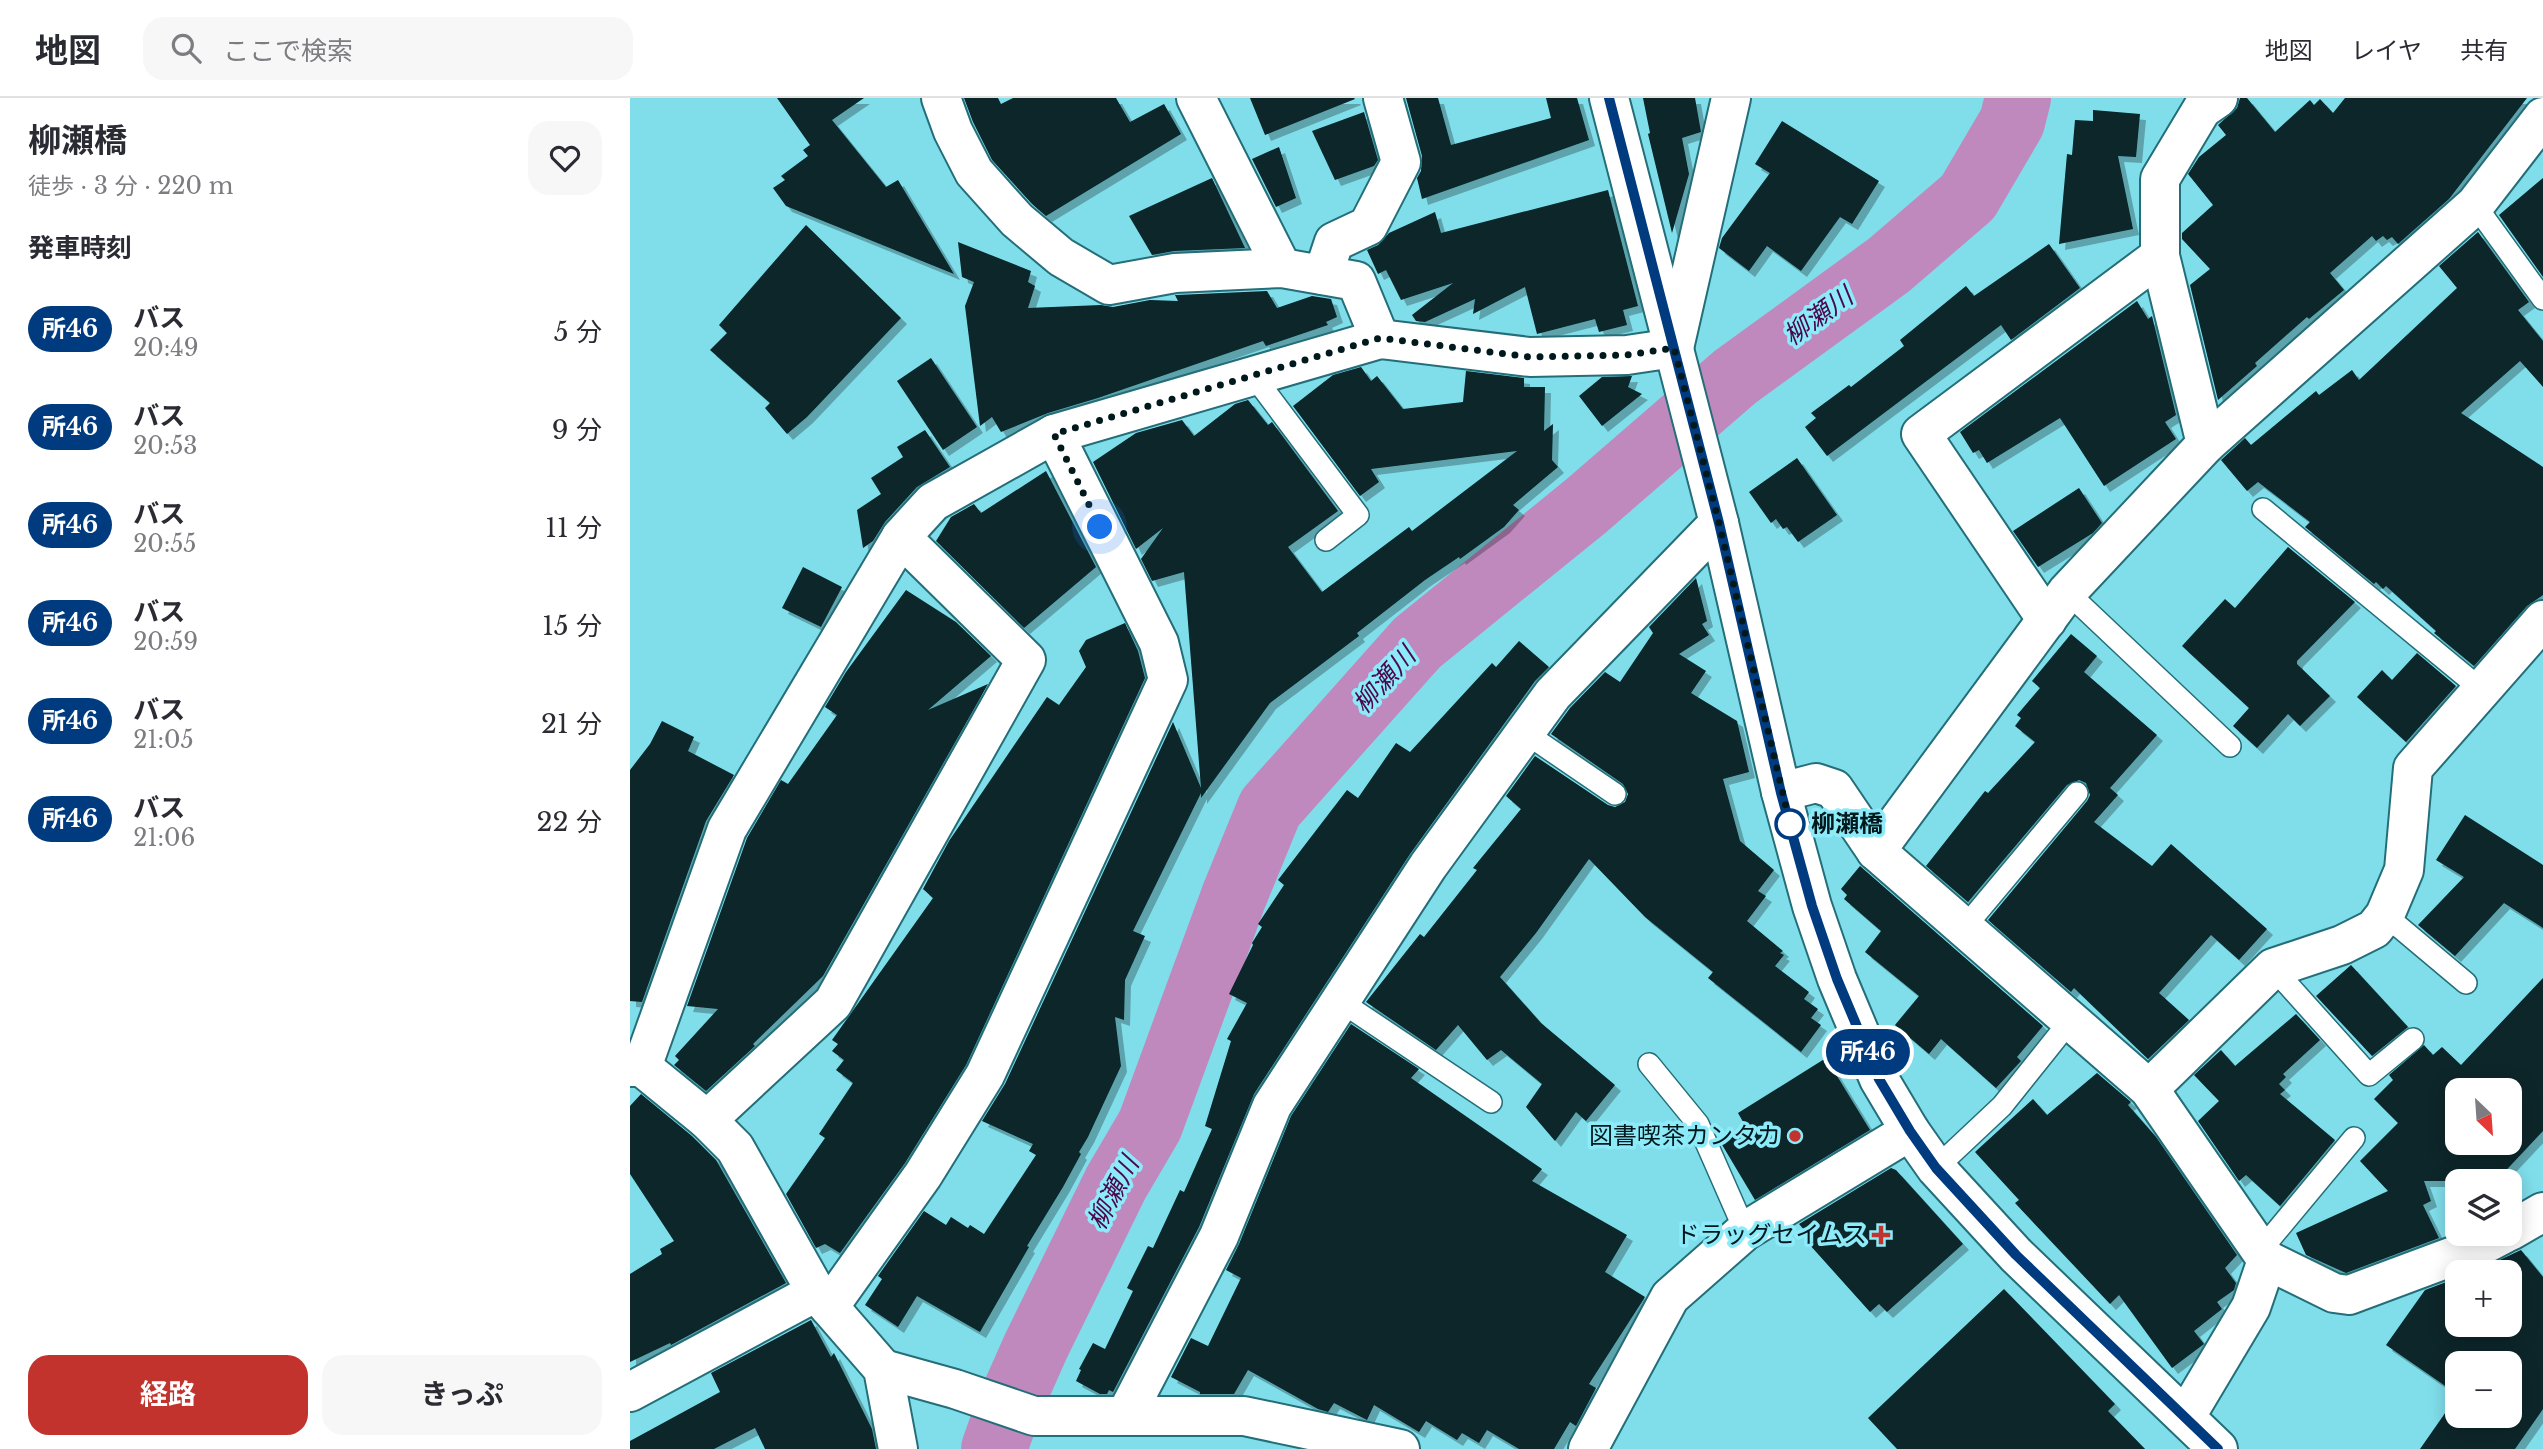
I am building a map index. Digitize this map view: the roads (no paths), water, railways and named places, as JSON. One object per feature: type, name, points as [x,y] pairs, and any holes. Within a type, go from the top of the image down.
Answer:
[{"type":"street","points":[[941,98],[953,131],[974,172],[1017,220],[1061,257],[1109,285],[1175,273],[1282,268],[1356,281],[1380,338]]},
{"type":"street","points":[[1196,98],[1282,268]]},
{"type":"street","points":[[1323,275],[1334,242],[1368,226],[1401,162],[1382,98]]},
{"type":"street","points":[[1609,98],[1717,516],[1781,793],[1812,906],[1837,979],[1879,1079],[1936,1168],[2016,1255],[2218,1449]]},
{"type":"street","points":[[1675,352],[1731,98]]},
{"type":"street","points":[[2206,444],[2160,256],[2160,179],[2202,109],[2217,98]]},
{"type":"street","points":[[1876,851],[2057,606],[2206,444],[2475,205],[2543,117]]},
{"type":"street","points":[[2057,606],[1921,434],[2160,256]]},
{"type":"street","points":[[898,1449],[883,1369],[823,1299],[735,1148],[707,1120],[636,1067],[727,829],[901,537],[933,502],[1054,434],[1380,338],[1530,357],[1675,352]]},
{"type":"street","points":[[630,1392],[823,1299],[923,1175],[985,1075],[1168,680],[1159,643],[1054,434]]},
{"type":"street","points":[[1126,1415],[1219,1236],[1272,1105],[1428,866],[1553,694],[1717,516]]},
{"type":"street","points":[[707,1120],[833,1003],[1026,660],[901,537]]},
{"type":"street","points":[[2149,1090],[2273,968],[2342,945],[2374,929],[2385,915],[2404,870],[2413,768],[2543,620]]},
{"type":"street","points":[[1781,793],[1816,783],[1834,789],[1876,851],[2149,1090],[2263,1255],[2334,1293],[2349,1295],[2524,1230]]},
{"type":"street","points":[[1588,1449],[1670,1297],[1745,1231],[1910,1131]]},
{"type":"street","points":[[2186,1416],[2251,1307],[2263,1255]]},
{"type":"street","points":[[883,1369],[955,1389],[1034,1416],[1244,1416],[1400,1449]]},
{"type":"lane","points":[[2475,205],[2543,299]]},
{"type":"lane","points":[[1253,375],[1358,515],[1326,540]]},
{"type":"lane","points":[[2263,509],[2482,690]]},
{"type":"lane","points":[[2057,606],[2230,746]]},
{"type":"lane","points":[[1524,732],[1615,794]]},
{"type":"lane","points":[[1964,928],[2077,793]]},
{"type":"lane","points":[[2385,915],[2466,983]]},
{"type":"lane","points":[[2273,968],[2369,1074],[2413,1039]]},
{"type":"lane","points":[[1340,1001],[1491,1102]]},
{"type":"lane","points":[[1936,1168],[2002,1106],[2070,1021]]},
{"type":"lane","points":[[1649,1064],[1698,1124],[1745,1231]]},
{"type":"lane","points":[[2263,1255],[2354,1138]]},
{"type":"waterway","name":"柳瀬川","points":[[994,1449],[1008,1409],[1036,1346],[1116,1183],[1150,1125],[1234,896],[1270,808],[1417,643],[1586,506],[1735,377],[1889,265],[1968,197],[2012,122],[2018,98]]},
{"type":"place","name":"柳瀬橋","points":[[1790,824]]},
{"type":"place","name":"図書喫茶カンタカ","points":[[1795,1136]]},
{"type":"place","name":"ドラッグセイムス","points":[[1881,1235]]}]
